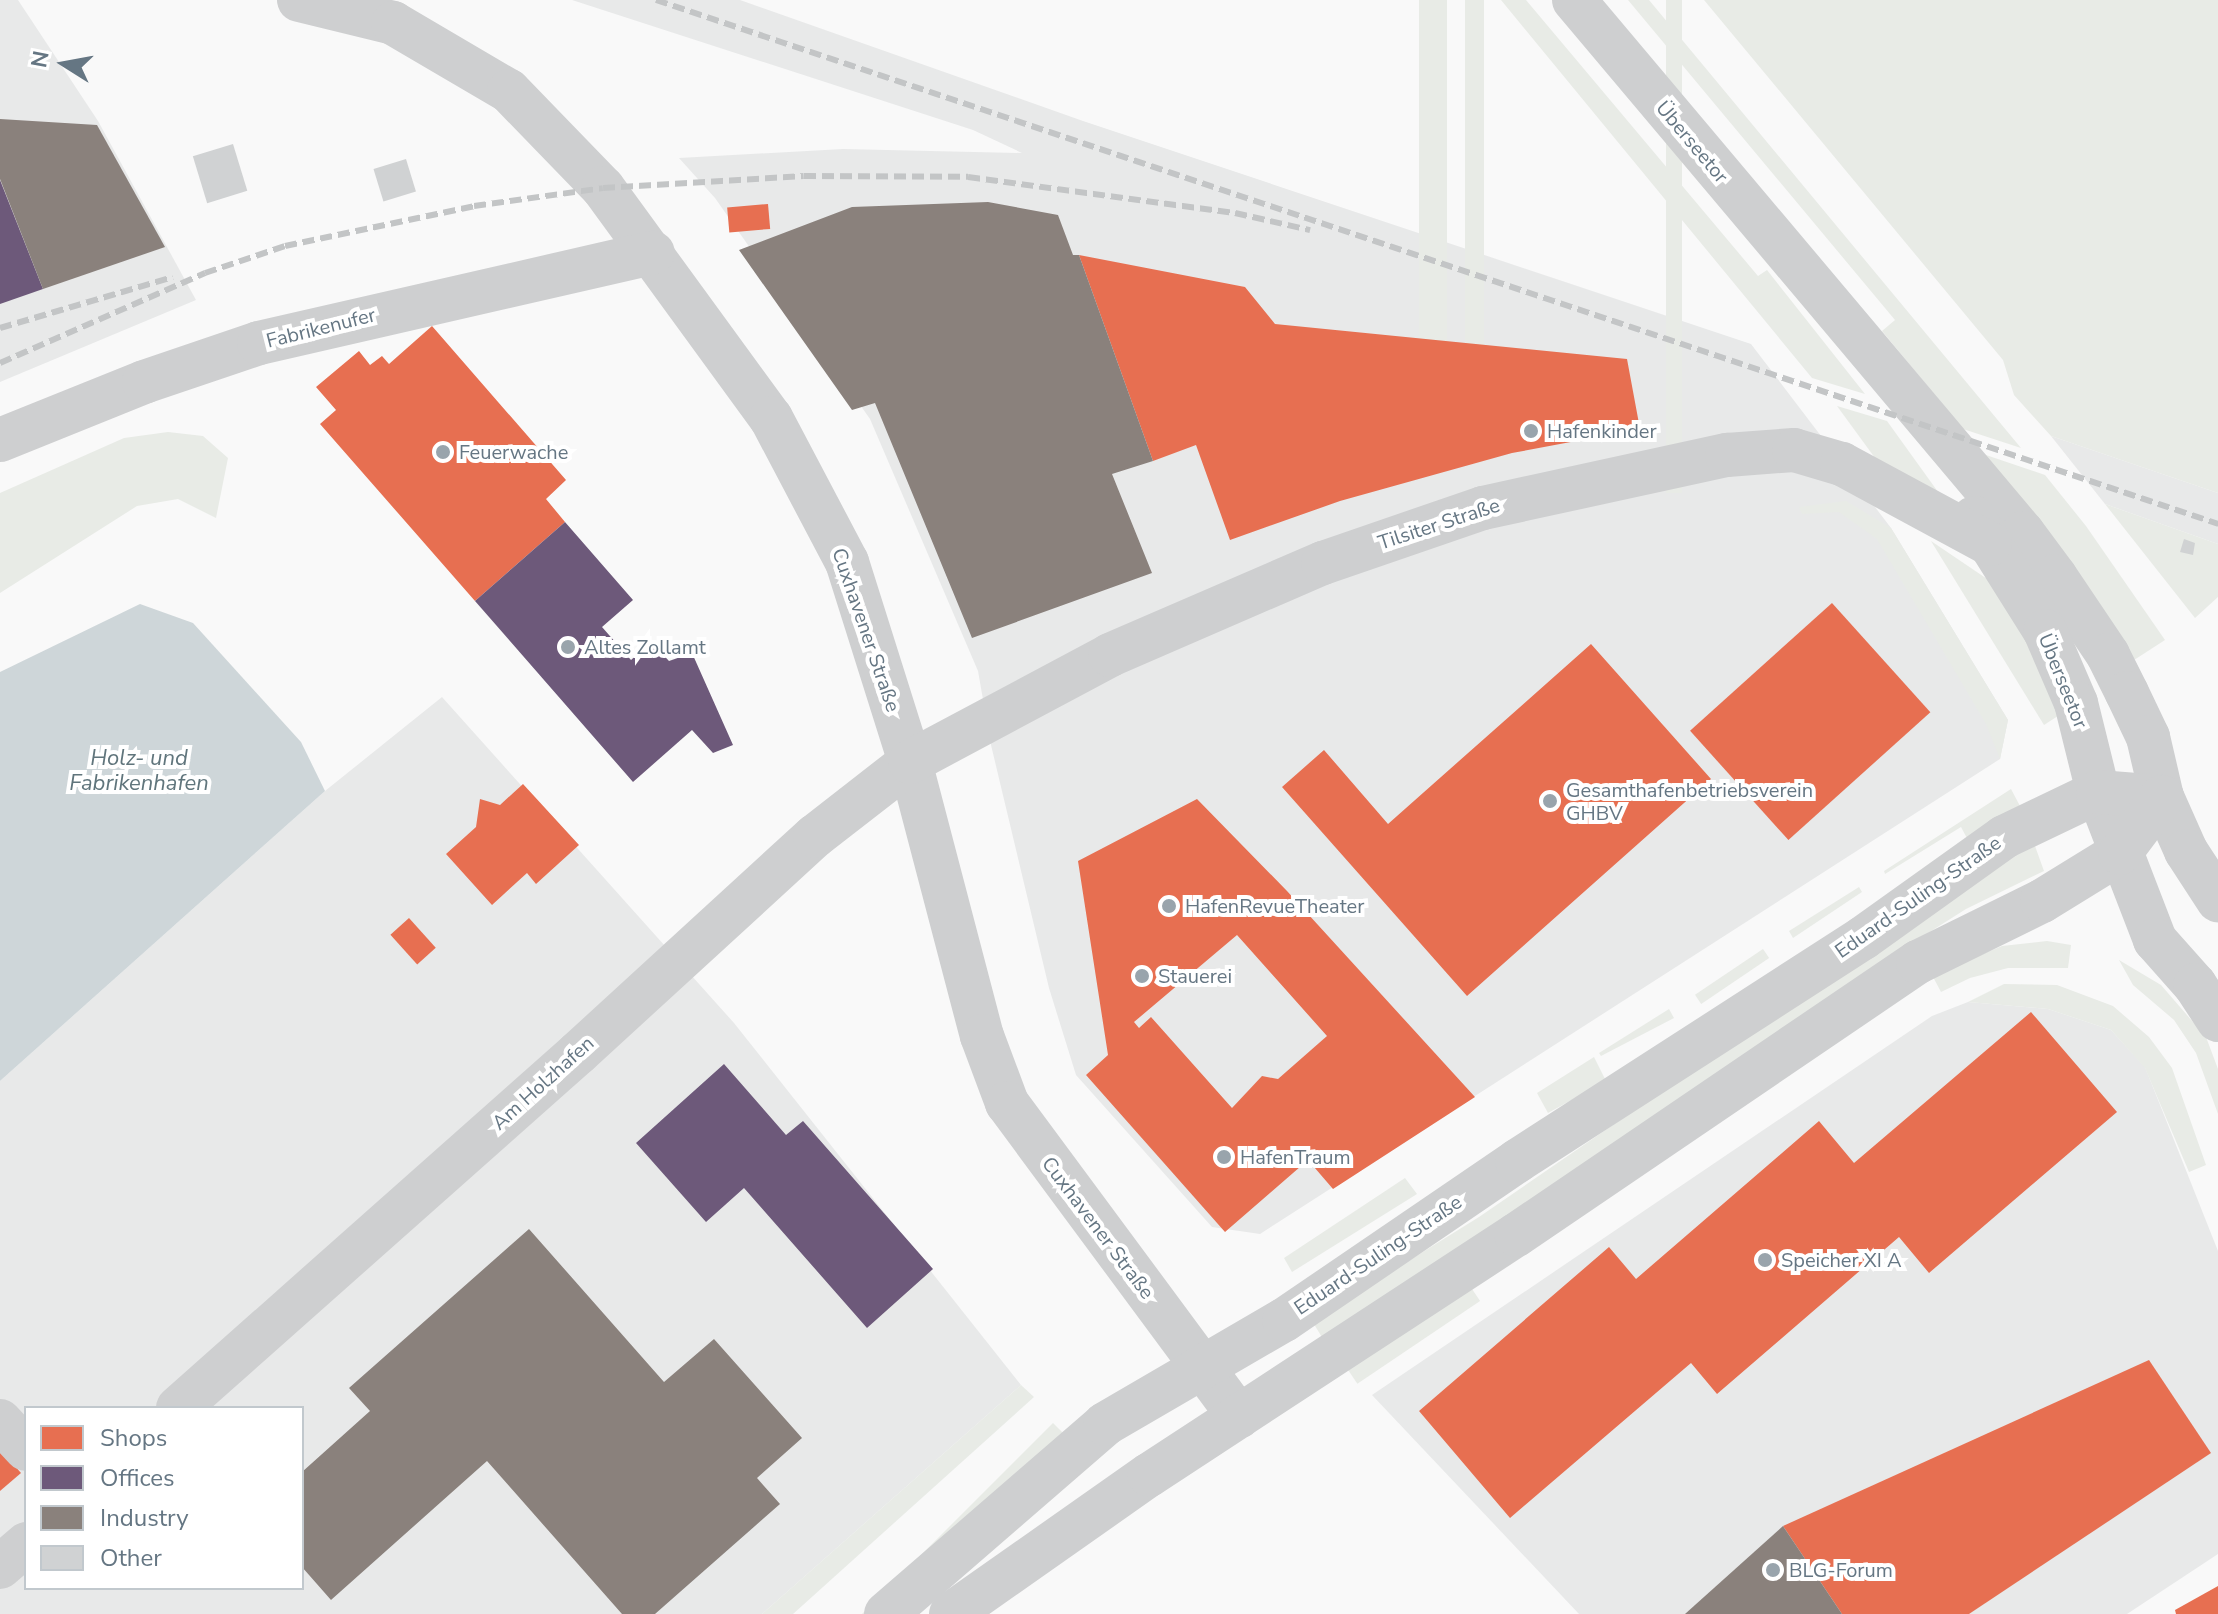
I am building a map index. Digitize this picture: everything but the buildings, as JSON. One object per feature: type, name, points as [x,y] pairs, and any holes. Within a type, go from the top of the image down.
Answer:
[{"type":"street","name":"Cuxhavener Straße","points":[[299,0],[393,23],[509,91],[603,188],[771,418],[847,562],[910,762],[982,1036],[1007,1103],[1239,1417]]},
{"type":"street","name":"Überseetor","points":[[1574,0],[2023,533],[2099,642],[2148,737],[2162,797],[2186,851],[2218,900]]},
{"type":"street","name":"Fabrikenufer","points":[[0,440],[144,382],[259,343],[653,253]]},
{"type":"street","name":"Überseetor","points":[[1873,357],[2045,631],[2076,703],[2098,792],[2155,940],[2195,985],[2218,1020]]},
{"type":"street","name":"Tilsiter Straße","points":[[910,762],[1110,655],[1323,563],[1483,508],[1727,455],[1794,450],[1842,464],[1990,544]]},
{"type":"street","name":"Am Holzhafen","points":[[180,1406],[578,1053],[815,836],[910,762]]},
{"type":"street","points":[[2098,792],[2162,797]]},
{"type":"street","name":"Eduard-Suling-Straße","points":[[886,1614],[1093,1433],[1284,1320],[1517,1161],[1863,938],[2004,837],[2098,792]]},
{"type":"street","points":[[951,1614],[1136,1484],[1918,962],[2042,901],[2120,853],[2162,797]]},
{"type":"street","points":[[0,1421],[24,1447]]},
{"type":"street","points":[[0,1567],[24,1546]]},
{"type":"shaded area","points":[[0,0],[18,0],[98,121],[196,300],[0,382]]},
{"type":"shaded area","points":[[572,0],[740,0],[1083,121],[1751,344],[1891,528],[2008,720],[2000,759],[1260,1234],[1212,1227],[1076,1075],[1049,988],[991,745],[978,671],[870,419],[715,198],[679,158],[843,149],[1022,153],[973,130]]},
{"type":"shaded area","points":[[1419,0],[1447,0],[1447,378],[1419,378]]},
{"type":"shaded area","points":[[1465,0],[1484,0],[1484,373],[1465,373]]},
{"type":"shaded area","points":[[1501,0],[1526,0],[1758,276],[1767,270],[1865,394],[1812,378]]},
{"type":"shaded area","points":[[1628,0],[1649,0],[2021,448],[1963,429],[1882,331],[1895,320]]},
{"type":"shaded area","points":[[1666,0],[1682,0],[1682,493],[1666,493]]},
{"type":"shaded area","points":[[1704,0],[2218,0],[2218,493],[2051,436],[2014,395],[2003,360]]},
{"type":"shaded area","points":[[1837,406],[1887,421],[1946,503],[1875,458]]},
{"type":"shaded area","points":[[168,432],[203,436],[228,458],[216,518],[178,499],[137,506],[0,593],[0,493],[124,438]]},
{"type":"shaded area","points":[[2051,436],[2218,493],[2218,544],[2105,504]]},
{"type":"shaded area","points":[[1983,454],[2045,475],[2086,526],[2165,640],[2131,662]]},
{"type":"shaded area","points":[[1846,501],[1891,528],[2008,720],[2000,759],[1986,724],[1877,539],[1839,512],[1802,514],[1799,507]]},
{"type":"shaded area","points":[[2105,504],[2218,544],[2218,597],[2195,618]]},
{"type":"shaded area","points":[[1931,541],[2002,589],[2061,714],[2044,725]]},
{"type":"shaded area","points":[[442,697],[734,1023],[1021,1385],[762,1614],[0,1614],[0,1081],[325,791]]},
{"type":"shaded area","points":[[2011,789],[2020,806],[1969,842],[1961,827],[1885,874],[1884,871]]},
{"type":"shaded area","points":[[2035,846],[2044,871],[1966,909],[1868,971],[1328,1347],[1312,1321],[1479,1217],[1987,868]]},
{"type":"shaded area","points":[[1859,887],[1862,892],[1793,938],[1789,931]]},
{"type":"shaded area","points":[[2047,941],[2071,945],[2068,968],[2008,968],[1970,978],[1941,992],[1932,975],[2002,946]]},
{"type":"shaded area","points":[[1763,949],[1769,958],[1701,1004],[1695,995]]},
{"type":"shaded area","points":[[2119,960],[2161,985],[2206,1037],[2218,1069],[2218,1114],[2196,1053],[2174,1020],[2133,985]]},
{"type":"shaded area","points":[[2004,984],[2057,985],[2113,1006],[2149,1037],[2172,1068],[2206,1165],[2189,1172],[2145,1068],[2111,1030],[2048,1009],[1968,1002]]},
{"type":"shaded area","points":[[1968,1002],[2048,1009],[2111,1030],[2145,1067],[2218,1251],[2218,1554],[2127,1614],[1579,1614],[1372,1395],[1932,1016]]},
{"type":"shaded area","points":[[1669,1009],[1674,1018],[1601,1056],[1599,1053]]},
{"type":"shaded area","points":[[1594,1057],[1606,1081],[1548,1113],[1537,1093]]},
{"type":"shaded area","points":[[1405,1178],[1417,1194],[1292,1272],[1284,1258]]},
{"type":"shaded area","points":[[1470,1286],[1480,1301],[1357,1384],[1347,1369]]},
{"type":"shaded area","points":[[1021,1385],[1034,1397],[793,1614],[762,1614]]},
{"type":"shaded area","points":[[1053,1423],[1064,1434],[885,1614],[862,1614]]},
{"type":"water","name":"Holz- und Fabrikenhafen","points":[[140,604],[193,623],[301,742],[325,791],[0,1081],[0,672]]},
{"type":"railway","points":[[656,0],[2218,524]]},
{"type":"railway","points":[[0,363],[205,273],[285,246],[474,206],[603,188],[804,176],[968,177],[1235,213],[1310,230]]},
{"type":"railway","points":[[0,328],[173,277]]},
{"type":"place","name":"Hafenkinder","points":[[1531,431]]},
{"type":"place","name":"Feuerwache","points":[[443,452]]},
{"type":"place","name":"Altes Zollamt","points":[[568,647]]},
{"type":"place","name":"Gesamthafenbetriebsverein GHBV","points":[[1550,801]]},
{"type":"place","name":"HafenRevueTheater","points":[[1169,906]]},
{"type":"place","name":"Stauerei","points":[[1142,976]]},
{"type":"place","name":"HafenTraum","points":[[1224,1157]]},
{"type":"place","name":"Speicher XI A","points":[[1765,1260]]},
{"type":"place","name":"BLG-Forum","points":[[1773,1570]]}]
